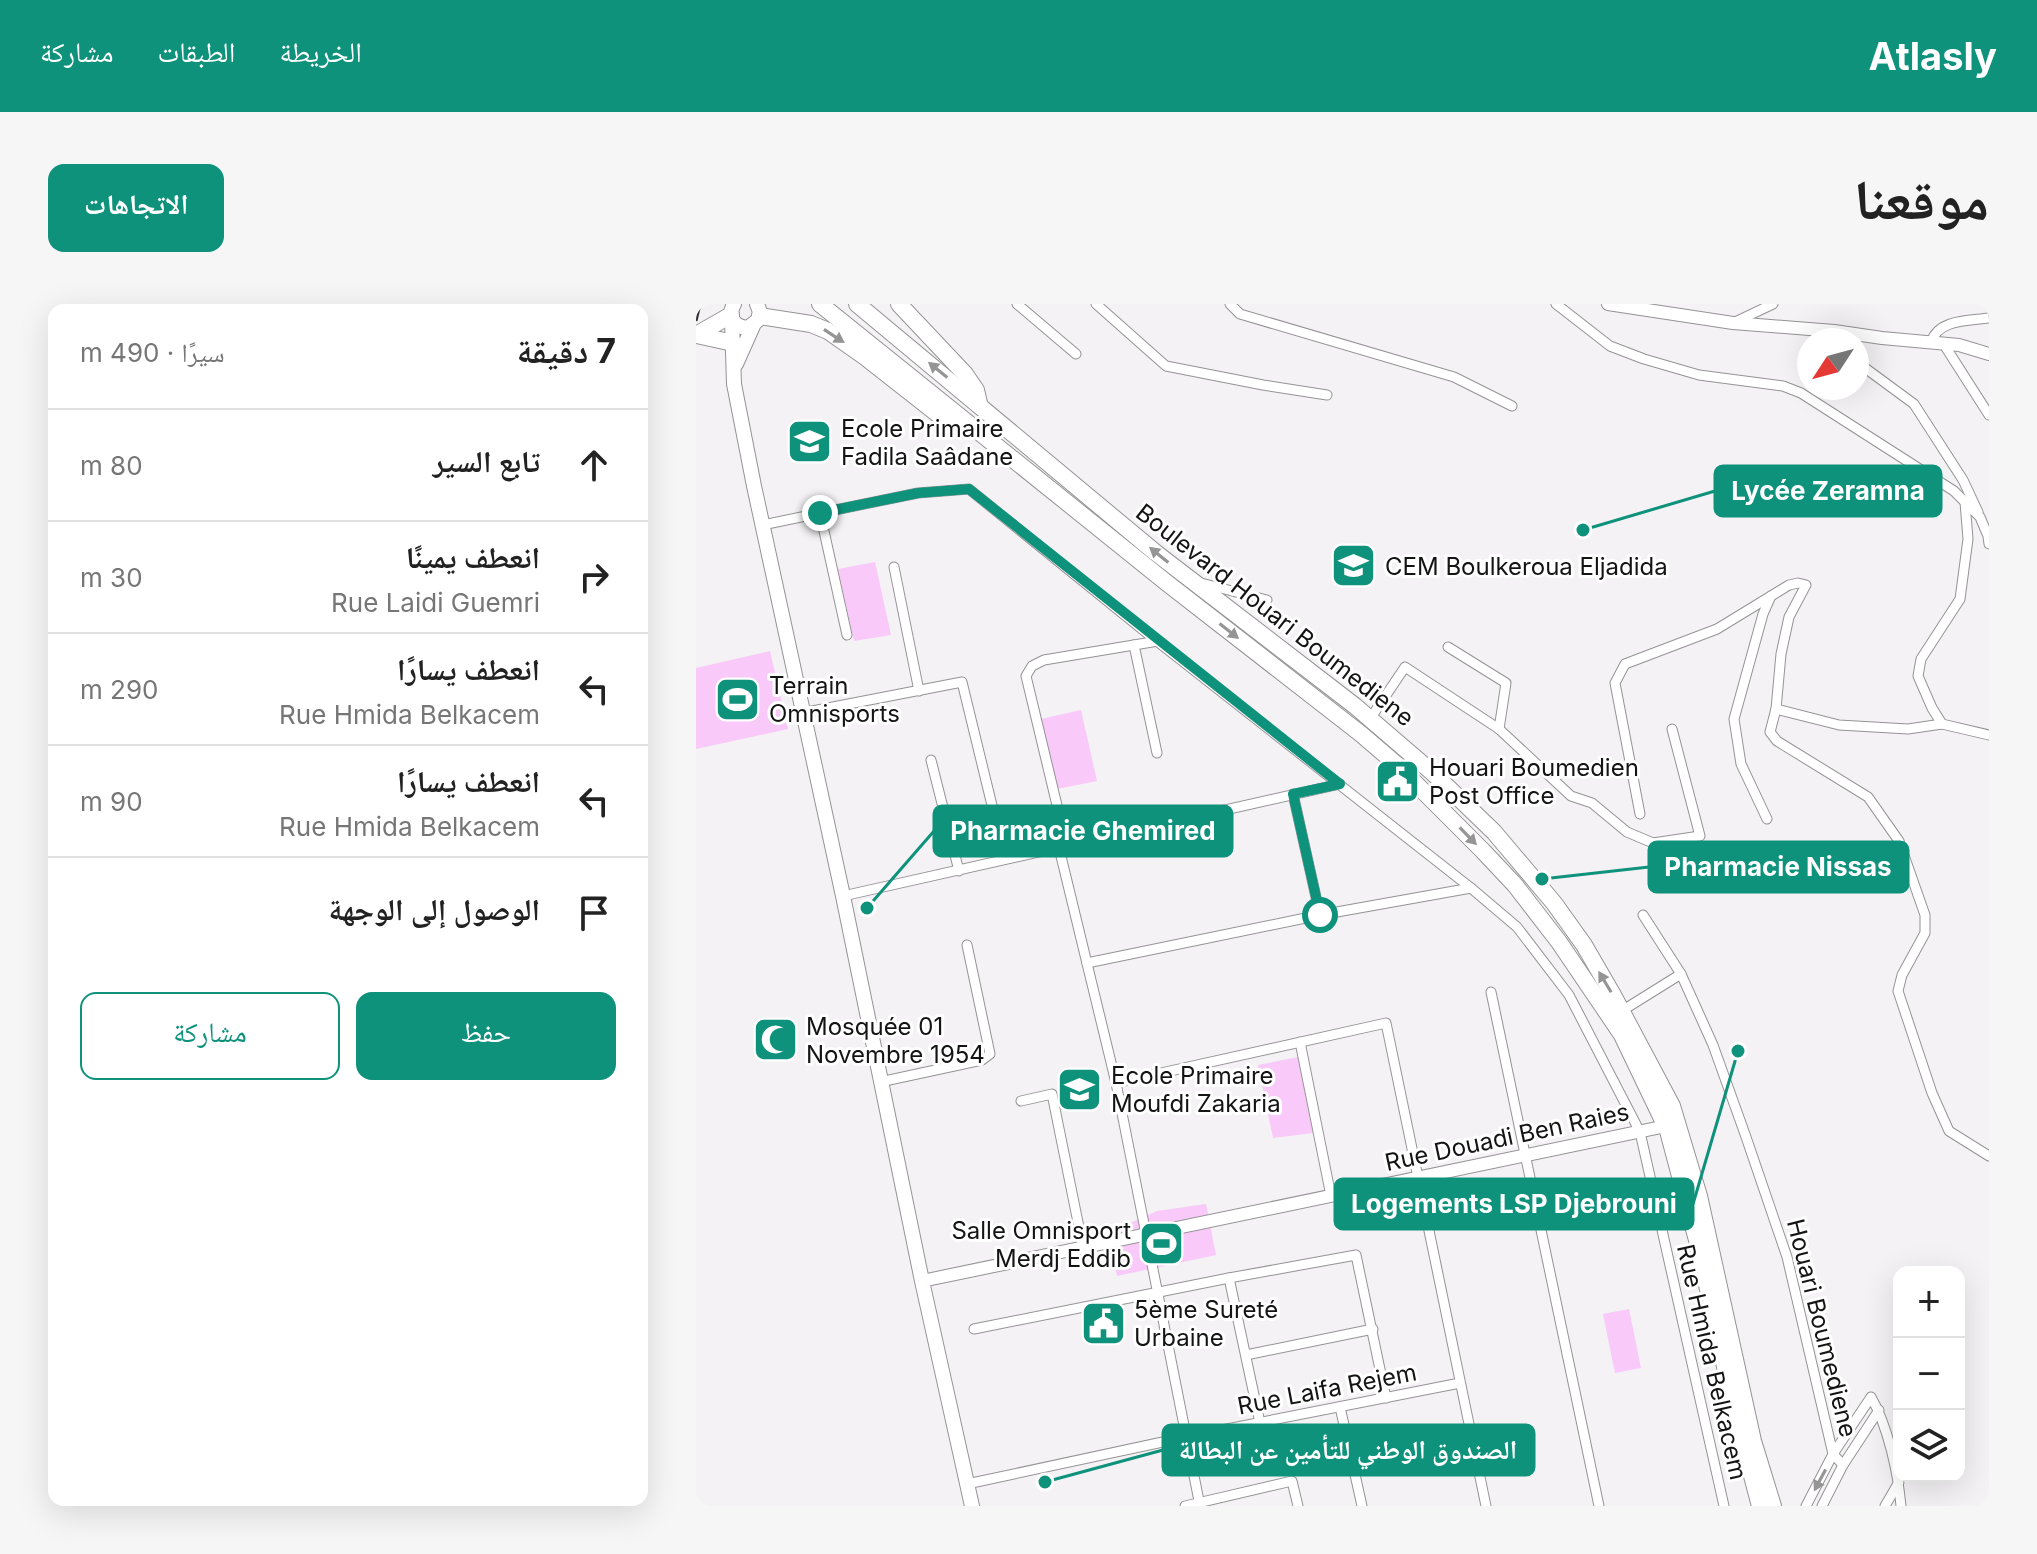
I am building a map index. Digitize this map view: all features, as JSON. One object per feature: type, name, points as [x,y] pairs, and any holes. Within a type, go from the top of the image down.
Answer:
[{"type":"highway","name":"Boulevard Houari Boumediene","points":[[820,304],[1167,583],[1361,734],[1443,810],[1515,885],[1616,1015],[1672,1106],[1672,1125],[1688,1203],[1735,1412],[1760,1506]]},
{"type":"highway","name":"Boulevard Houari Boumediene","points":[[857,304],[1191,581],[1370,719],[1462,799],[1522,864],[1584,945],[1616,1015]]},
{"type":"highway","points":[[899,304],[971,382],[980,404]]},
{"type":"highway","points":[[697,335],[732,313]]},
{"type":"highway","points":[[757,315],[811,324],[828,331],[1145,578],[1158,584],[1167,583]]},
{"type":"highway","points":[[697,335],[733,343]]},
{"type":"highway","name":"Boulevard Houari Boumediene","points":[[1672,1125],[1699,1196],[1753,1441],[1773,1506]]},
{"type":"main road","points":[[732,313],[735,324],[743,328],[757,315]]},
{"type":"main road","points":[[732,313],[733,372],[762,525],[972,1506]]},
{"type":"main road","points":[[733,372],[757,315]]},
{"type":"street","points":[[1017,304],[1076,354]]},
{"type":"street","points":[[1096,304],[1166,366],[1327,395]]},
{"type":"street","points":[[1230,304],[1240,314],[1454,377],[1512,406]]},
{"type":"street","points":[[1556,304],[1610,346],[1644,359],[1699,375],[1783,386],[1801,393],[1954,491],[1985,520]]},
{"type":"street","points":[[1608,304],[1733,323],[1798,328]]},
{"type":"street","points":[[1733,323],[1773,304]]},
{"type":"street","points":[[1989,318],[1948,324],[1934,333],[1937,343],[1989,415]]},
{"type":"street","points":[[1869,335],[1959,345],[1989,354]]},
{"type":"street","points":[[1869,371],[1914,404],[1985,520],[1989,544]]},
{"type":"street","name":"Rue Hmida Belkacem","points":[[762,525],[918,493],[969,489],[1517,927],[1569,995],[1640,1132],[1724,1506]]},
{"type":"street","points":[[1942,724],[1918,676],[1921,659],[1960,599],[1968,539],[1965,502]]},
{"type":"street","points":[[820,513],[847,635]]},
{"type":"street","points":[[894,567],[919,691]]},
{"type":"street","points":[[1191,581],[1267,600]]},
{"type":"street","points":[[1640,814],[1615,683],[1625,664],[1717,629],[1789,585],[1806,585],[1789,617],[1770,732],[1777,741],[1868,797],[1899,841],[1925,915],[1925,933],[1902,975],[1898,991],[1932,1093],[1949,1131],[1989,1156]]},
{"type":"street","points":[[1767,819],[1741,764],[1734,719],[1763,614],[1771,596]]},
{"type":"street","points":[[1158,641],[1044,660],[1032,666],[1026,676],[1087,963],[1116,1083],[1200,1504]]},
{"type":"street","points":[[1134,645],[1157,753]]},
{"type":"street","points":[[1448,647],[1506,683],[1499,729]]},
{"type":"street","points":[[1370,719],[1405,667],[1499,729],[1571,796],[1592,803],[1627,832],[1653,843],[1700,836],[1672,729]]},
{"type":"street","points":[[802,713],[962,682],[997,826]]},
{"type":"street","points":[[1776,709],[1839,725],[1908,729],[1942,724],[1989,735]]},
{"type":"street","points":[[931,760],[959,871]]},
{"type":"street","points":[[843,896],[1340,784]]},
{"type":"street","points":[[1293,794],[1320,915]]},
{"type":"street","points":[[1087,963],[1320,915],[1471,888]]},
{"type":"street","name":"Houari Boumediene","points":[[1643,915],[1681,974],[1713,1045],[1787,1257],[1833,1454],[1843,1465]]},
{"type":"street","points":[[880,1082],[982,1060],[990,1054],[967,945]]},
{"type":"street","points":[[1616,1015],[1681,974]]},
{"type":"street","points":[[1491,992],[1599,1506]]},
{"type":"street","points":[[1116,1083],[1386,1023],[1486,1506]]},
{"type":"street","points":[[1300,1042],[1331,1196]]},
{"type":"street","points":[[1021,1101],[1052,1094],[1083,1247]]},
{"type":"street","name":"Rue Douadi Ben Raies","points":[[922,1281],[1672,1125]]},
{"type":"street","points":[[974,1329],[1356,1255],[1386,1398]]},
{"type":"street","points":[[1229,1278],[1260,1423]]},
{"type":"street","points":[[1246,1355],[1373,1329]]},
{"type":"street","name":"Rue Laifa Rejem","points":[[967,1484],[1460,1383]]},
{"type":"street","points":[[1806,1506],[1833,1454],[1871,1397],[1879,1410],[1893,1460]]},
{"type":"street","points":[[1340,1407],[1362,1506]]},
{"type":"street","points":[[1822,1506],[1843,1465],[1879,1410]]},
{"type":"street","points":[[1185,1506],[1292,1481],[1298,1506]]},
{"type":"street","points":[[1885,1506],[1899,1482]]},
{"type":"street","points":[[1899,1482],[1901,1506]]},
{"type":"shaded area","points":[[875,562],[891,635],[854,641],[838,569]]},
{"type":"shaded area","name":"Terrain Omnisports","points":[[770,651],[788,729],[696,749],[696,668]]},
{"type":"shaded area","points":[[1081,710],[1097,781],[1057,789],[1041,719]]},
{"type":"shaded area","points":[[1298,1057],[1313,1133],[1273,1138],[1258,1065]]},
{"type":"shaded area","name":"Salle Omnisport Merdj Eddib","points":[[1206,1204],[1216,1255],[1117,1276],[1108,1233],[1157,1211]]},
{"type":"shaded area","points":[[1629,1309],[1641,1368],[1615,1373],[1603,1314]]},
{"type":"railway","points":[[696,321],[700,304]]},
{"type":"place","name":"Ecole Primaire Fadila Saâdane","points":[[810,442]]},
{"type":"place","name":"Lycée Zeramna","points":[[1583,530]]},
{"type":"place","name":"CEM Boulkeroua Eljadida","points":[[1354,566]]},
{"type":"place","name":"Terrain Omnisports","points":[[738,699]]},
{"type":"place","name":"Houari Boumedien Post Office","points":[[1398,781]]},
{"type":"place","name":"Pharmacie Nissas","points":[[1542,879]]},
{"type":"place","name":"Pharmacie Ghemired","points":[[867,908]]},
{"type":"place","name":"Mosquée 01 Novembre 1954","points":[[775,1040]]},
{"type":"place","name":"Logements LSP Djebrouni","points":[[1738,1051]]},
{"type":"place","name":"Ecole Primaire Moufdi Zakaria","points":[[1080,1089]]},
{"type":"place","name":"Salle Omnisport Merdj Eddib","points":[[1162,1244]]},
{"type":"place","name":"5ème Sureté Urbaine","points":[[1103,1323]]},
{"type":"place","name":"الصندوق الوطني للتأمين عن البطالة","points":[[1045,1482]]},
{"type":"route","points":[[820,513],[918,493],[969,489],[1340,784],[1293,794],[1320,915]]}]
